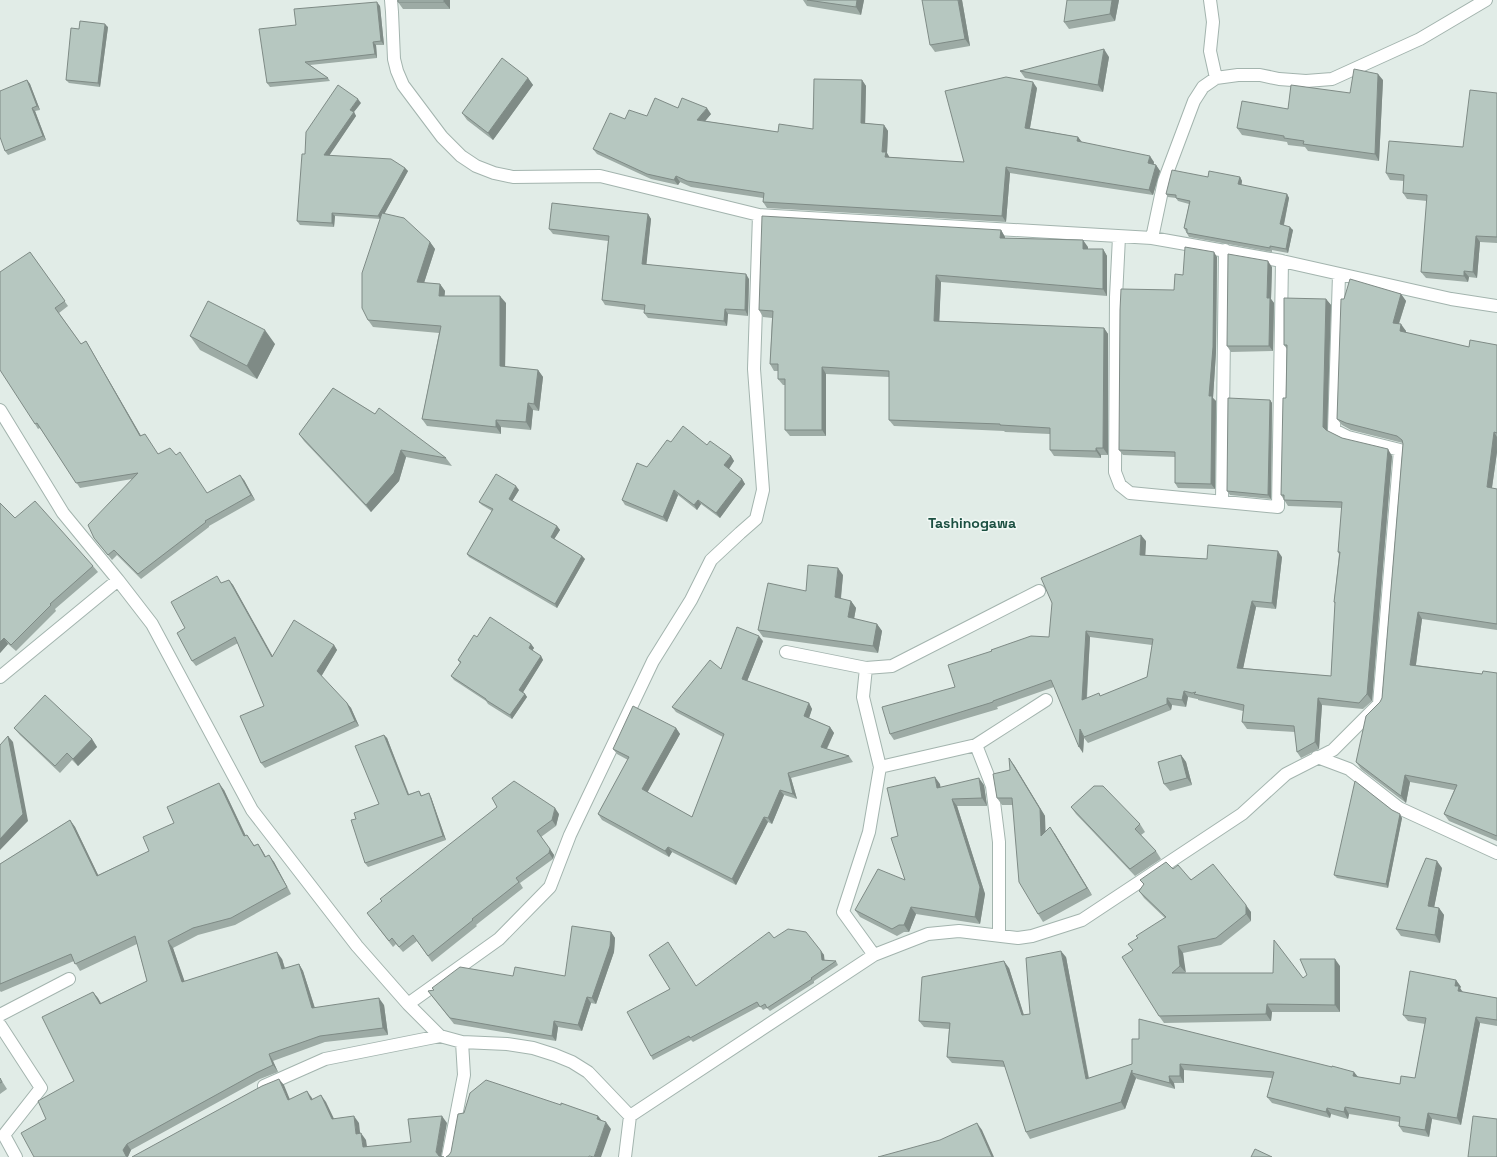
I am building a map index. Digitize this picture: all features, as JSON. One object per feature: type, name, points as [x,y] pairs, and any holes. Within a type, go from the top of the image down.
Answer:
[{"type":"street","points":[[391,0],[394,59],[403,86],[442,137],[461,156],[476,166],[494,173],[513,177],[600,176],[759,215],[1152,238],[1282,261],[1451,300],[1497,306]]},
{"type":"street","points":[[1210,0],[1213,22],[1210,51],[1216,78]]},
{"type":"street","points":[[1152,238],[1164,181],[1194,101],[1203,87],[1216,78],[1238,75],[1260,74],[1279,79],[1306,81],[1332,79],[1420,39],[1486,0]]},
{"type":"street","points":[[408,1004],[499,939],[550,887],[570,835],[653,661],[712,560],[756,519],[763,490],[754,369],[759,215]]},
{"type":"street","points":[[1119,237],[1116,297],[1115,472],[1120,485],[1130,493],[1278,507],[1282,261]]},
{"type":"street","points":[[1222,501],[1225,250]]},
{"type":"street","points":[[625,1157],[630,1116],[874,955],[928,934],[960,931],[1018,938],[1032,936],[1082,920],[1242,814],[1286,774],[1333,750],[1380,704],[1400,450],[1348,437],[1334,430],[1339,274]]},
{"type":"street","points":[[0,410],[63,513],[152,624],[252,810],[357,946],[408,1004],[440,1036]]},
{"type":"street","points":[[0,677],[118,580]]},
{"type":"street","points":[[786,652],[866,668],[892,666],[1039,591]]},
{"type":"street","points":[[866,668],[863,697],[880,767],[869,832],[843,912],[874,955]]},
{"type":"street","points":[[880,767],[976,745],[1046,700]]},
{"type":"street","points":[[976,745],[992,786],[999,842],[999,935]]},
{"type":"street","points":[[1318,757],[1349,769],[1399,808],[1497,853]]},
{"type":"street","points":[[0,1015],[69,979]]},
{"type":"street","points":[[0,1025],[41,1088],[4,1135],[16,1157]]},
{"type":"street","points":[[251,1093],[324,1059],[440,1036],[462,1042],[507,1044],[533,1048],[561,1057],[588,1072],[630,1116]]},
{"type":"street","points":[[448,1157],[464,1075],[462,1042]]},
{"type":"building","points":[[398,0],[444,0],[444,2],[398,2]]},
{"type":"building","points":[[807,0],[857,0],[856,7]]},
{"type":"building","points":[[922,0],[958,0],[965,39],[930,45]]},
{"type":"building","points":[[1067,0],[1112,0],[1110,14],[1064,22]]},
{"type":"building","points":[[377,2],[381,41],[373,42],[375,54],[305,62],[328,78],[267,83],[259,29],[296,25],[294,9]]},
{"type":"building","points":[[80,21],[105,24],[98,83],[66,80],[71,28],[79,29]]},
{"type":"building","points":[[1104,49],[1098,85],[1020,71]]},
{"type":"building","points":[[502,58],[528,78],[488,133],[462,113]]},
{"type":"building","points":[[1354,69],[1378,74],[1375,154],[1303,144],[1304,141],[1284,138],[1284,136],[1237,128],[1242,101],[1288,109],[1291,85],[1350,93]]},
{"type":"building","points":[[1006,77],[1033,82],[1025,128],[1078,137],[1077,141],[1150,156],[1148,163],[1156,165],[1149,190],[1006,167],[1002,216],[763,202],[764,193],[687,181],[676,176],[674,180],[647,174],[593,149],[610,113],[625,119],[629,110],[647,116],[655,98],[678,108],[682,98],[707,108],[697,120],[778,132],[779,124],[813,129],[814,79],[862,80],[861,123],[884,125],[882,152],[886,152],[885,157],[964,162],[945,91]]},
{"type":"building","points":[[27,80],[37,106],[32,108],[43,136],[5,151],[0,137],[0,91]]},
{"type":"building","points":[[338,85],[358,99],[350,110],[354,112],[324,155],[391,159],[405,168],[378,216],[332,213],[332,223],[297,221],[302,154],[305,154],[306,132]]},
{"type":"building","points":[[1470,90],[1497,93],[1497,237],[1476,236],[1473,272],[1464,271],[1464,276],[1421,272],[1427,195],[1403,193],[1404,175],[1386,173],[1389,141],[1463,147]]},
{"type":"building","points":[[1172,170],[1208,177],[1209,171],[1240,177],[1238,184],[1287,194],[1280,224],[1290,227],[1286,249],[1270,246],[1270,248],[1187,233],[1187,229],[1184,228],[1190,201],[1176,198],[1176,195],[1166,194]]},
{"type":"building","points":[[552,203],[648,214],[642,264],[746,274],[745,310],[725,309],[724,321],[644,313],[645,305],[602,300],[609,236],[549,229]]},
{"type":"building","points":[[382,213],[404,218],[430,242],[417,282],[440,284],[439,296],[500,296],[500,366],[538,370],[534,404],[528,403],[526,422],[496,420],[496,427],[422,419],[441,326],[368,320],[362,308],[362,273]]},
{"type":"building","points":[[762,216],[1001,230],[1000,238],[1083,240],[1083,249],[1103,249],[1103,289],[936,275],[934,321],[1104,328],[1103,448],[1096,448],[1096,451],[1050,450],[1050,428],[1000,424],[889,420],[889,371],[822,367],[822,430],[785,430],[785,379],[778,379],[778,364],[770,364],[773,311],[759,310]]},
{"type":"building","points":[[1185,247],[1214,252],[1213,347],[1209,396],[1212,396],[1211,484],[1175,483],[1175,452],[1119,450],[1121,289],[1174,290],[1175,274],[1183,275]]},
{"type":"building","points":[[30,252],[65,301],[55,308],[81,344],[86,341],[140,436],[145,434],[158,454],[170,448],[176,455],[180,452],[207,493],[240,475],[251,495],[205,521],[206,522],[138,574],[114,550],[108,555],[94,538],[88,525],[138,473],[76,483],[0,370],[0,272]]},
{"type":"building","points":[[1228,254],[1268,261],[1267,298],[1270,298],[1269,346],[1227,346]]},
{"type":"building","points":[[1350,279],[1401,294],[1393,323],[1401,324],[1400,331],[1469,347],[1470,340],[1497,345],[1497,433],[1494,432],[1487,487],[1497,489],[1497,624],[1418,612],[1410,665],[1482,674],[1483,671],[1497,673],[1497,836],[1444,814],[1457,785],[1405,775],[1401,796],[1356,762],[1366,716],[1382,698],[1403,444],[1402,440],[1397,436],[1346,423],[1337,419],[1341,299],[1344,299]]},
{"type":"building","points":[[1284,298],[1326,299],[1323,427],[1342,438],[1388,449],[1367,694],[1359,703],[1318,698],[1315,742],[1297,752],[1294,726],[1242,722],[1244,705],[1194,694],[1196,692],[1192,693],[1184,691],[1182,700],[1167,698],[1167,704],[1084,737],[1080,729],[1079,747],[1051,680],[993,702],[890,734],[882,707],[955,687],[948,665],[992,651],[991,650],[1031,636],[1049,637],[1052,603],[1041,578],[1141,535],[1140,555],[1207,559],[1208,545],[1278,551],[1272,603],[1252,601],[1237,668],[1331,676],[1334,602],[1340,552],[1338,552],[1342,502],[1284,500],[1284,495],[1281,495],[1283,398],[1286,398],[1287,345],[1284,345]],"holes":[[[1086,631],[1153,639],[1147,677],[1100,696],[1099,693],[1082,700]]]},
{"type":"building","points":[[208,301],[265,330],[247,366],[190,336]]},
{"type":"building","points":[[333,388],[375,414],[379,408],[446,458],[401,450],[394,473],[366,505],[299,434]]},
{"type":"building","points":[[1228,398],[1270,400],[1268,495],[1227,491]]},
{"type":"building","points":[[683,426],[707,445],[710,441],[731,456],[724,465],[742,479],[716,513],[698,500],[694,505],[674,490],[663,517],[622,500],[637,463],[647,467],[667,440],[671,442]]},
{"type":"building","points":[[496,474],[516,486],[509,499],[557,526],[551,537],[582,556],[555,604],[467,554],[493,509],[479,502]]},
{"type":"building","points":[[35,501],[93,566],[50,604],[51,605],[11,645],[4,638],[0,642],[0,503],[15,518]]},
{"type":"building","points":[[808,565],[838,568],[835,597],[851,601],[848,617],[877,624],[873,646],[758,630],[768,583],[806,591]]},
{"type":"building","points":[[217,576],[221,583],[229,580],[272,657],[294,620],[334,645],[317,671],[347,703],[355,721],[261,763],[240,716],[264,706],[235,637],[192,661],[177,633],[185,628],[171,602]]},
{"type":"building","points":[[490,617],[531,644],[529,648],[541,656],[519,690],[525,694],[510,715],[451,676],[461,662],[458,660],[474,635],[477,637]]},
{"type":"building","points":[[737,627],[759,636],[742,679],[809,703],[804,716],[830,727],[821,747],[849,756],[788,773],[793,794],[780,790],[768,818],[764,817],[732,879],[668,847],[665,851],[598,814],[629,757],[613,749],[633,706],[676,728],[642,789],[692,817],[724,734],[672,707],[710,660],[721,669]]},
{"type":"building","points":[[45,695],[92,739],[73,759],[67,753],[55,766],[14,728]]},
{"type":"building","points":[[384,735],[408,795],[419,791],[421,796],[429,793],[443,836],[365,863],[351,820],[356,819],[354,813],[379,804],[355,746]]},
{"type":"building","points":[[8,736],[23,814],[0,839],[0,745]]},
{"type":"building","points":[[1181,755],[1187,778],[1164,784],[1158,762]]},
{"type":"building","points":[[1009,758],[1040,809],[1041,836],[1050,827],[1087,888],[1038,914],[1019,882],[1012,798],[997,798],[993,774],[1010,770]]},
{"type":"building","points":[[935,777],[937,788],[979,778],[982,798],[952,799],[980,887],[975,917],[911,907],[904,925],[899,925],[892,929],[855,910],[878,869],[905,880],[891,838],[898,836],[887,788]]},
{"type":"building","points":[[514,781],[555,808],[552,820],[537,831],[550,849],[549,853],[516,878],[519,882],[428,956],[413,935],[399,947],[392,938],[389,941],[367,913],[382,901],[380,899],[497,807],[492,798]]},
{"type":"building","points":[[1355,781],[1392,810],[1400,814],[1386,884],[1334,875]]},
{"type":"building","points":[[219,783],[244,836],[247,835],[254,846],[258,844],[265,857],[269,855],[287,887],[231,918],[193,928],[168,941],[182,982],[277,952],[282,969],[299,964],[312,1008],[379,998],[383,1028],[320,1036],[269,1054],[273,1065],[127,1144],[123,1150],[128,1157],[34,1157],[21,1133],[46,1119],[38,1101],[74,1081],[42,1017],[93,992],[100,1004],[147,981],[135,936],[75,964],[71,954],[0,984],[0,864],[70,820],[97,876],[149,851],[143,837],[174,823],[167,807]]},
{"type":"building","points":[[1094,786],[1103,786],[1140,824],[1135,829],[1156,851],[1130,869],[1071,807]]},
{"type":"building","points":[[1426,858],[1437,861],[1428,906],[1439,908],[1435,935],[1396,929]]},
{"type":"building","points":[[1166,862],[1173,869],[1178,865],[1191,880],[1213,864],[1246,905],[1246,914],[1216,938],[1178,946],[1180,966],[1172,973],[1273,973],[1274,940],[1303,978],[1307,975],[1300,959],[1335,959],[1335,1005],[1267,1004],[1266,1014],[1159,1016],[1122,957],[1133,950],[1128,944],[1138,938],[1136,936],[1166,917],[1139,891],[1144,884],[1140,880]]},
{"type":"building","points":[[572,926],[611,932],[610,946],[592,998],[587,997],[578,1025],[554,1021],[552,1036],[450,1018],[428,991],[434,990],[432,988],[460,967],[513,976],[515,967],[565,976]]},
{"type":"building","points":[[788,929],[806,932],[821,951],[822,960],[836,961],[811,978],[812,979],[767,1008],[765,1004],[760,1007],[757,1002],[690,1038],[689,1036],[651,1056],[627,1012],[670,989],[649,955],[668,942],[696,986],[769,932],[774,938]]},
{"type":"building","points":[[1061,951],[1086,1079],[1132,1064],[1132,1039],[1139,1039],[1139,1019],[1332,1066],[1354,1072],[1353,1076],[1400,1084],[1401,1076],[1415,1078],[1426,1018],[1403,1015],[1410,971],[1456,980],[1455,986],[1459,986],[1458,991],[1497,998],[1497,1020],[1476,1017],[1457,1118],[1428,1113],[1425,1130],[1399,1126],[1400,1117],[1345,1107],[1344,1112],[1327,1108],[1326,1112],[1267,1097],[1274,1072],[1180,1064],[1180,1076],[1169,1076],[1170,1083],[1132,1073],[1132,1070],[1121,1102],[1026,1132],[1003,1061],[947,1057],[950,1023],[919,1021],[922,977],[1004,961],[1022,1015],[1030,1014],[1026,958]]},
{"type":"building","points":[[279,1079],[288,1100],[307,1091],[311,1100],[321,1095],[332,1119],[354,1116],[356,1134],[361,1133],[363,1147],[411,1142],[408,1119],[442,1116],[436,1152],[439,1156],[444,1157],[132,1157],[262,1086]]},
{"type":"building","points":[[486,1080],[598,1116],[597,1119],[606,1122],[594,1157],[446,1157],[451,1152],[458,1114],[464,1113],[470,1093]]},
{"type":"building","points":[[1473,1116],[1497,1119],[1497,1157],[1468,1157]]},
{"type":"building","points":[[977,1123],[992,1157],[878,1157],[940,1140]]},
{"type":"building","points":[[1255,1149],[1272,1157],[1251,1157]]},
{"type":"district","name":"Tashinogawa","points":[[972,523]]}]
